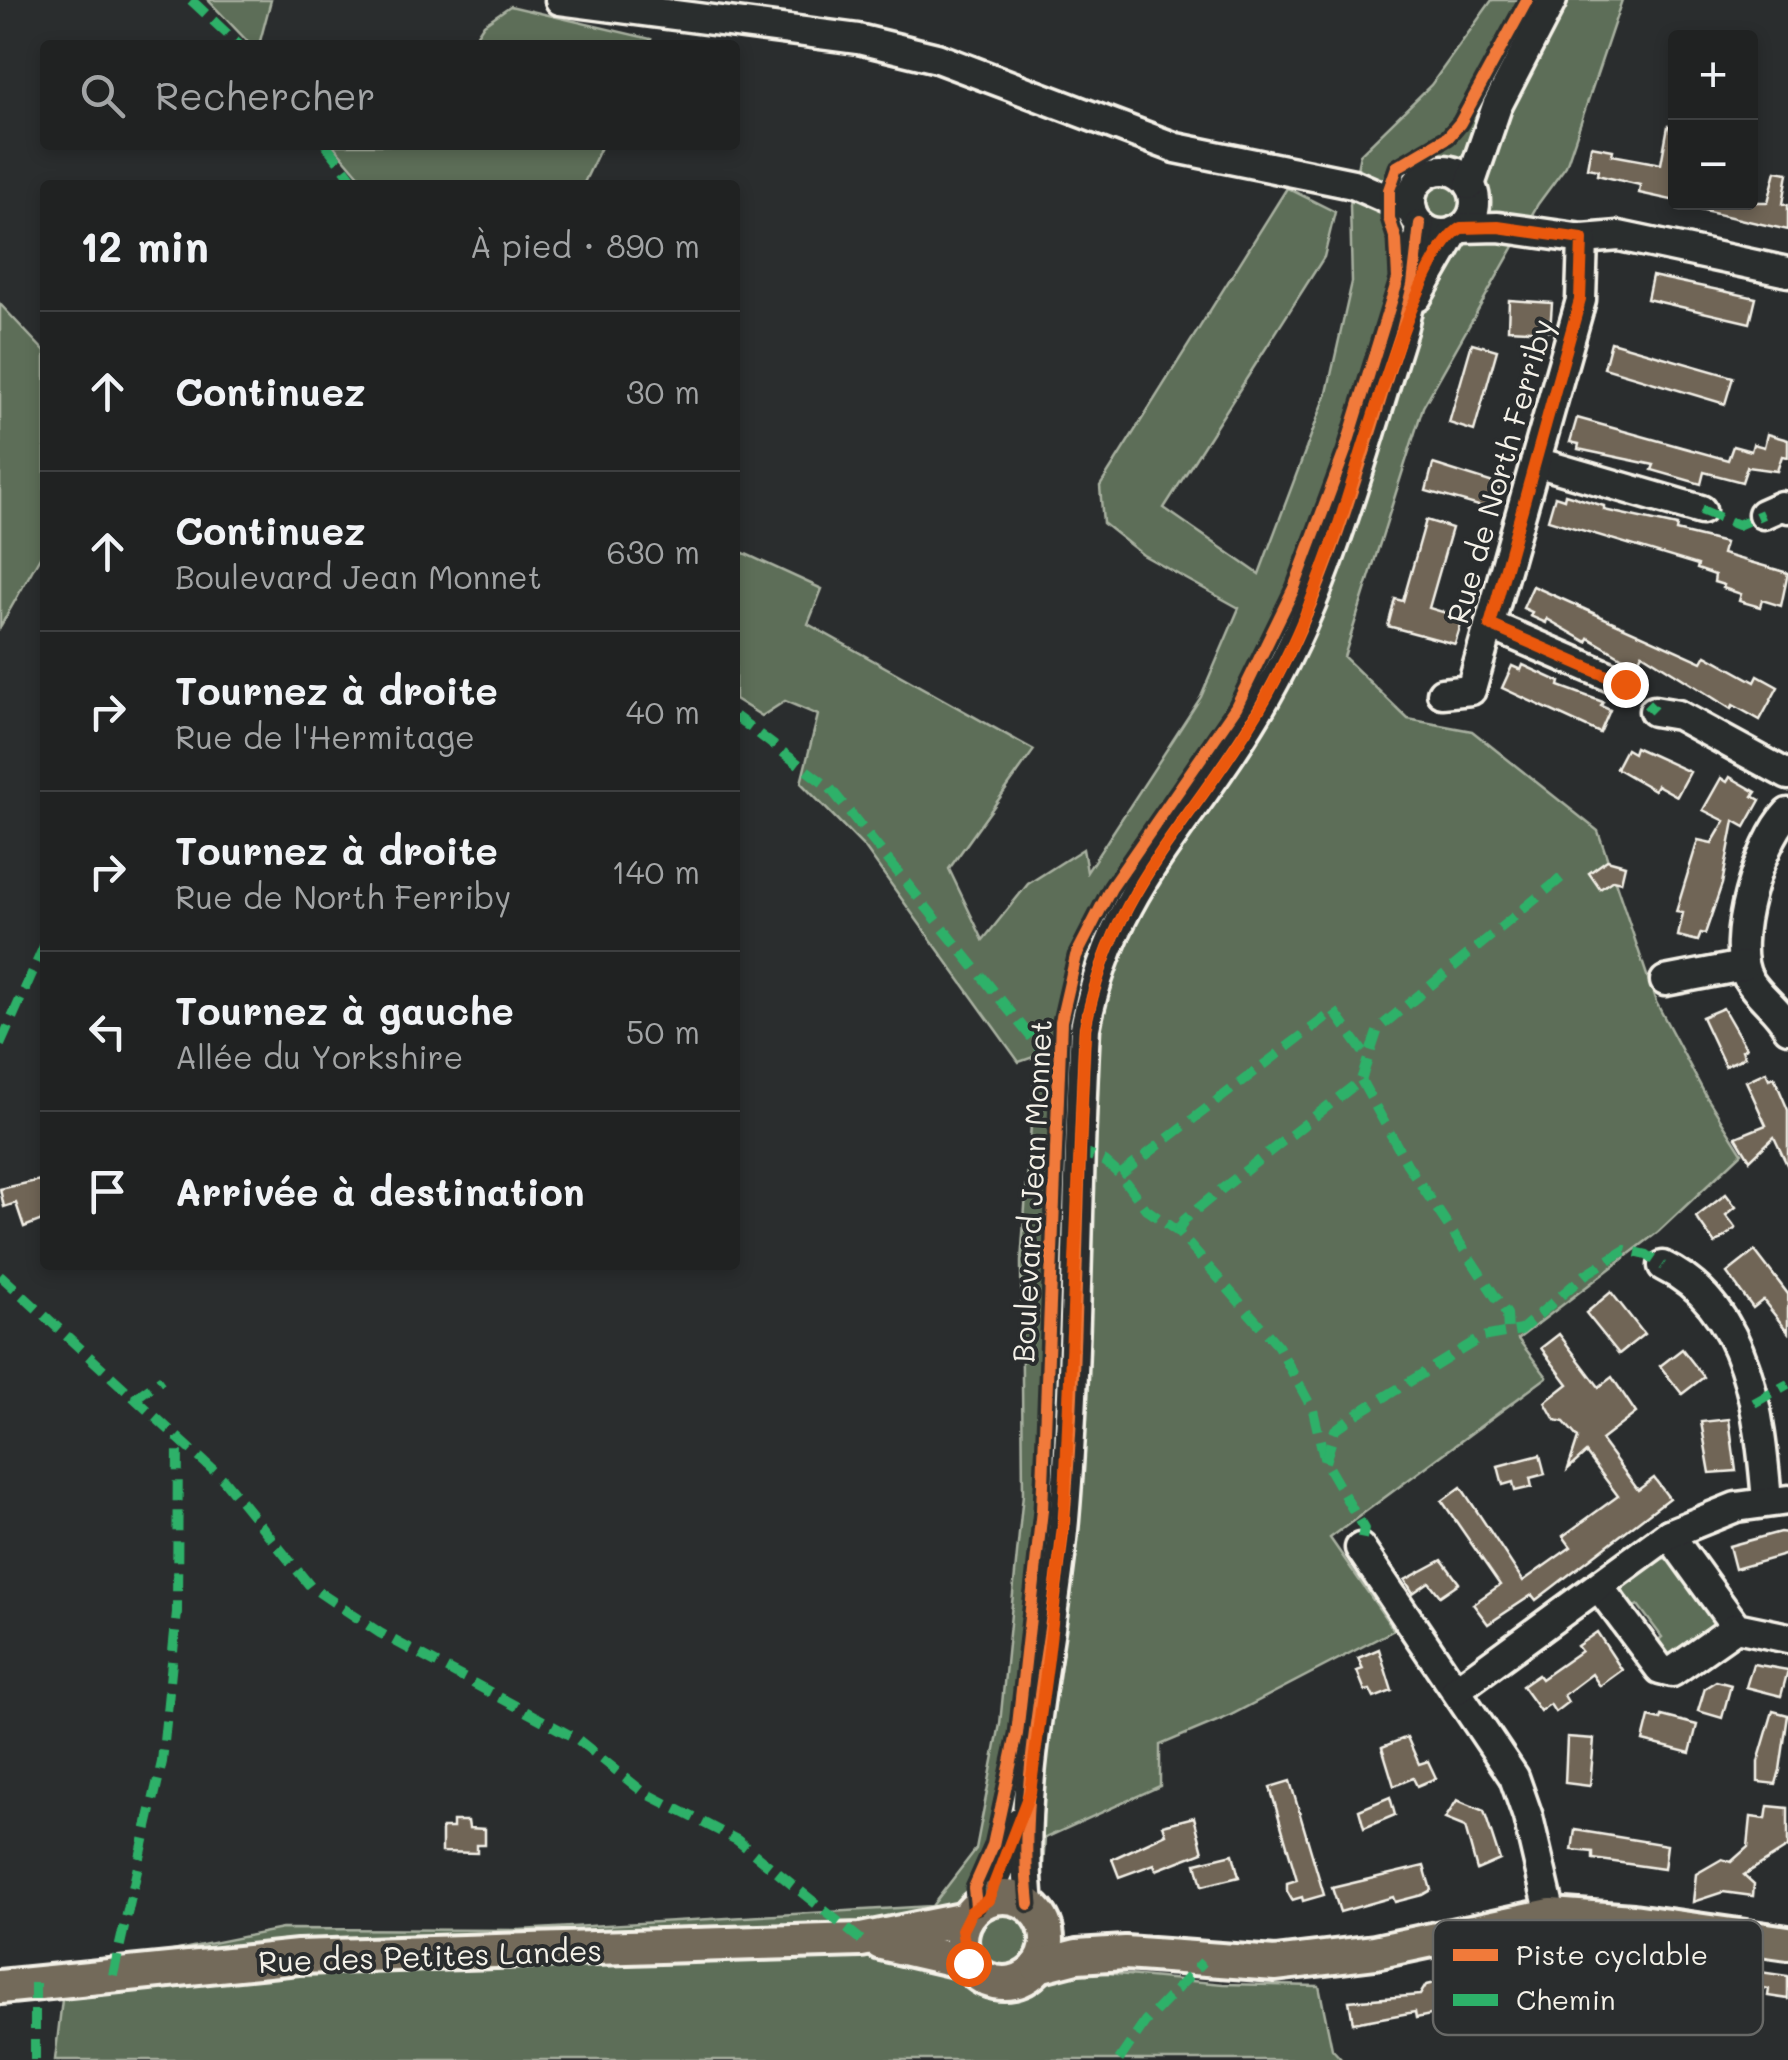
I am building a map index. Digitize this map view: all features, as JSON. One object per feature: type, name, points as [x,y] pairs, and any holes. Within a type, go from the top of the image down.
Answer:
[{"type":"main road","points":[[1125,1953],[1002,1896],[977,1910],[961,1942],[968,1963],[983,1977],[1003,1983],[1022,1979],[1038,1966],[1078,1956],[1125,1953],[1275,1964],[1375,1952],[1433,1940]]},
{"type":"main road","name":"Rue des Petites Landes","points":[[862,1940],[977,1910]]},
{"type":"main road","points":[[1036,1913],[1048,1944],[1038,1966]]},
{"type":"main road","points":[[1527,1920],[1551,1915],[1619,1920]]},
{"type":"main road","points":[[1763,1939],[1788,1943]]},
{"type":"main road","name":"Rue des Petites Landes","points":[[0,1987],[298,1957],[862,1940],[920,1949],[968,1963]]},
{"type":"street","points":[[560,0],[858,39],[936,58],[1176,148],[1353,184],[1416,217],[1436,233],[1458,230],[1582,239],[1619,236],[1788,272]]},
{"type":"street","points":[[1458,230],[1473,212],[1472,189],[1497,106],[1552,0]]},
{"type":"street","points":[[1416,217],[1412,194],[1497,106]]},
{"type":"street","points":[[1353,184],[1458,173],[1472,189],[1545,234]]},
{"type":"street","name":"Boulevard Jean Monnet","points":[[1036,1913],[1026,1871],[1030,1792],[1064,1519],[1085,1028],[1096,974],[1135,886],[1257,713],[1299,632],[1402,330],[1413,285],[1416,217]]},
{"type":"street","name":"Boulevard Jean Monnet","points":[[1402,330],[1458,230]]},
{"type":"street","name":"Rue de North Ferriby","points":[[1442,692],[1471,690],[1580,300],[1582,239]]},
{"type":"street","points":[[1536,462],[1701,510]]},
{"type":"street","points":[[1490,625],[1625,684]]},
{"type":"street","points":[[1654,711],[1678,714],[1788,775]]},
{"type":"street","points":[[1786,1020],[1750,982],[1743,966],[1741,943],[1764,849],[1788,813]]},
{"type":"street","points":[[1665,981],[1743,966]]},
{"type":"street","points":[[1456,1690],[1669,1534],[1736,1507],[1777,1500],[1748,1370],[1721,1318],[1690,1279],[1663,1266]]},
{"type":"street","points":[[1669,1534],[1736,1628],[1788,1638]]},
{"type":"street","points":[[1360,1548],[1514,1777],[1528,1817],[1551,1915]]},
{"type":"street","points":[[1599,1587],[1660,1669],[1672,1672],[1736,1628]]},
{"type":"street","name":"Boulevard Jean Monnet","points":[[977,1910],[1030,1792]]},
{"type":"green space","points":[[208,0],[271,0],[260,40],[246,40]]},
{"type":"green space","points":[[1492,0],[1622,0],[1566,166],[1538,204],[1423,407],[1344,657],[1408,719],[1472,731],[1598,831],[1656,1002],[1706,1096],[1742,1153],[1658,1232],[1518,1339],[1547,1377],[1330,1538],[1394,1630],[1229,1716],[1160,1745],[1160,1786],[1045,1838],[1041,1894],[1066,1940],[1065,1969],[1223,1984],[1319,1986],[1332,2049],[1342,2060],[55,2060],[66,1965],[108,1964],[282,1929],[520,1930],[932,1906],[976,1849],[1000,1724],[1023,1494],[1021,1262],[1036,1056],[1019,1062],[865,848],[801,783],[818,715],[785,701],[762,716],[740,702],[740,551],[822,589],[808,624],[1034,750],[949,869],[983,940],[1028,884],[1083,849],[1087,872],[1201,697],[1239,608],[1143,555],[1103,523],[1100,486],[1287,188],[1335,212],[1324,257],[1164,508],[1259,574],[1327,393],[1352,282],[1350,205],[1360,154],[1431,85]]},
{"type":"green space","points":[[510,6],[651,39],[473,40],[484,24]]},
{"type":"green space","points":[[337,150],[600,150],[585,180],[363,180]]},
{"type":"green space","points":[[0,304],[40,347],[40,557],[0,627]]},
{"type":"green space","points":[[1659,1557],[1676,1561],[1717,1613],[1715,1631],[1675,1660],[1659,1655],[1651,1647],[1662,1637],[1638,1605],[1627,1610],[1619,1598],[1624,1582]]},
{"type":"building","points":[[1668,126],[1668,199],[1639,193],[1640,185],[1597,175],[1598,170],[1587,168],[1591,146],[1613,150],[1612,155],[1661,164]]},
{"type":"building","points":[[1776,171],[1788,173],[1783,204],[1788,205],[1788,230],[1699,210],[1758,210],[1758,202],[1768,202]]},
{"type":"building","points":[[1652,276],[1756,298],[1750,323],[1647,299]]},
{"type":"building","points":[[1509,300],[1552,303],[1550,331],[1508,329]]},
{"type":"building","points":[[1611,342],[1733,377],[1725,404],[1604,368]]},
{"type":"building","points":[[1472,343],[1497,350],[1474,431],[1449,423]]},
{"type":"building","points":[[1577,418],[1728,460],[1733,446],[1751,451],[1753,444],[1764,447],[1767,434],[1788,440],[1788,457],[1782,456],[1777,471],[1747,467],[1742,482],[1704,472],[1701,484],[1652,470],[1654,465],[1578,449],[1579,444],[1570,442]]},
{"type":"building","points":[[1433,464],[1500,485],[1493,510],[1426,491]]},
{"type":"building","points":[[1565,494],[1604,506],[1604,510],[1677,526],[1676,531],[1725,543],[1722,554],[1788,573],[1781,606],[1762,600],[1760,607],[1739,601],[1741,594],[1714,582],[1715,575],[1697,569],[1698,565],[1548,520],[1555,496],[1564,499]]},
{"type":"building","points":[[1426,520],[1452,528],[1429,608],[1463,618],[1455,644],[1388,626],[1395,599],[1403,601]]},
{"type":"building","points":[[1533,586],[1702,662],[1706,655],[1755,682],[1758,676],[1778,687],[1760,720],[1733,705],[1731,709],[1642,653],[1638,661],[1630,657],[1628,661],[1589,638],[1587,642],[1547,619],[1546,623],[1530,616],[1532,612],[1523,608]]},
{"type":"building","points":[[1523,665],[1560,682],[1559,686],[1603,702],[1601,706],[1610,710],[1600,733],[1502,688],[1512,666],[1521,670]]},
{"type":"building","points":[[1635,747],[1690,772],[1677,796],[1657,785],[1654,790],[1616,768],[1626,749],[1633,753]]},
{"type":"building","points":[[1730,777],[1756,792],[1753,796],[1760,800],[1745,827],[1734,821],[1722,884],[1705,934],[1701,933],[1698,941],[1678,936],[1683,913],[1676,912],[1698,840],[1712,843],[1725,821],[1703,810],[1721,778],[1727,782]]},
{"type":"building","points":[[1607,860],[1625,865],[1621,882],[1613,880],[1600,889],[1589,873]]},
{"type":"building","points":[[1723,1008],[1746,1048],[1742,1050],[1745,1057],[1725,1066],[1702,1017]]},
{"type":"building","points":[[1766,1072],[1769,1079],[1774,1077],[1788,1110],[1788,1167],[1774,1137],[1750,1160],[1736,1137],[1766,1125],[1746,1081]]},
{"type":"building","points":[[40,1180],[40,1221],[24,1227],[16,1203],[4,1207],[0,1189]]},
{"type":"building","points":[[1726,1194],[1736,1207],[1726,1215],[1736,1228],[1715,1244],[1696,1217]]},
{"type":"building","points":[[1755,1251],[1788,1294],[1788,1332],[1763,1300],[1753,1308],[1727,1273]]},
{"type":"building","points":[[1611,1292],[1644,1334],[1619,1354],[1586,1313]]},
{"type":"building","points":[[1559,1334],[1599,1387],[1612,1377],[1636,1413],[1601,1440],[1638,1490],[1654,1478],[1669,1498],[1536,1600],[1532,1595],[1488,1624],[1473,1604],[1500,1585],[1442,1501],[1461,1487],[1523,1581],[1571,1547],[1563,1536],[1618,1496],[1586,1453],[1568,1469],[1578,1438],[1564,1422],[1555,1420],[1545,1402],[1568,1384],[1541,1348]]},
{"type":"building","points":[[1682,1349],[1704,1377],[1682,1394],[1660,1366]]},
{"type":"building","points":[[1729,1419],[1736,1471],[1710,1473],[1701,1422]]},
{"type":"building","points":[[1540,1455],[1545,1474],[1530,1478],[1532,1487],[1515,1491],[1513,1482],[1503,1485],[1498,1466]]},
{"type":"building","points":[[1788,1533],[1788,1554],[1735,1569],[1729,1546]]},
{"type":"building","points":[[1442,1560],[1459,1583],[1440,1596],[1429,1582],[1413,1593],[1405,1580]]},
{"type":"building","points":[[1597,1632],[1622,1670],[1600,1686],[1592,1674],[1564,1695],[1568,1702],[1555,1712],[1550,1704],[1540,1711],[1522,1686],[1538,1675],[1541,1679],[1581,1651],[1577,1646]]},
{"type":"building","points":[[1379,1649],[1392,1691],[1374,1698],[1370,1690],[1365,1691],[1357,1671],[1363,1669],[1358,1658]]},
{"type":"building","points":[[1753,1664],[1788,1670],[1781,1696],[1746,1687]]},
{"type":"building","points":[[1716,1681],[1731,1685],[1722,1718],[1698,1711],[1705,1688]]},
{"type":"building","points":[[1773,1711],[1788,1715],[1776,1784],[1758,1782],[1758,1762]]},
{"type":"building","points":[[1662,1716],[1697,1725],[1690,1753],[1643,1741],[1649,1717],[1661,1720]]},
{"type":"building","points":[[1407,1737],[1419,1764],[1428,1761],[1436,1778],[1417,1786],[1413,1778],[1394,1786],[1382,1747]]},
{"type":"building","points":[[1567,1737],[1594,1739],[1590,1786],[1565,1783]]},
{"type":"building","points":[[1290,1781],[1324,1895],[1303,1901],[1302,1897],[1292,1900],[1287,1891],[1287,1883],[1297,1880],[1270,1787]]},
{"type":"building","points":[[1390,1797],[1395,1815],[1364,1828],[1359,1810]]},
{"type":"building","points":[[1457,1800],[1484,1811],[1500,1860],[1477,1870],[1465,1827],[1445,1819]]},
{"type":"building","points":[[1768,1806],[1788,1808],[1788,1847],[1744,1875],[1754,1884],[1753,1896],[1723,1892],[1693,1902],[1696,1874],[1722,1859],[1731,1862],[1748,1847],[1751,1817],[1766,1819]]},
{"type":"building","points":[[1194,1817],[1203,1852],[1156,1870],[1154,1864],[1119,1877],[1112,1859],[1166,1834],[1163,1825]]},
{"type":"building","points":[[453,1821],[468,1821],[469,1828],[485,1829],[485,1845],[477,1845],[477,1853],[442,1852],[442,1828],[453,1828]]},
{"type":"building","points":[[1575,1830],[1667,1845],[1664,1869],[1593,1859],[1593,1852],[1572,1850]]},
{"type":"building","points":[[1233,1854],[1239,1877],[1202,1886],[1196,1863]]},
{"type":"building","points":[[1424,1866],[1431,1890],[1422,1895],[1395,1902],[1393,1897],[1340,1912],[1332,1888]]},
{"type":"building","points":[[1763,1972],[1788,1976],[1788,1999],[1768,1996],[1769,1989],[1763,1988]]},
{"type":"building","points":[[1433,1983],[1433,2014],[1416,2018],[1415,2012],[1353,2023],[1349,2001],[1420,1995],[1426,1985]]},
{"type":"marked path","points":[[191,0],[234,40]]},
{"type":"marked path","points":[[330,150],[353,180]]},
{"type":"marked path","points":[[1701,510],[1738,525],[1763,514]]},
{"type":"marked path","points":[[1625,683],[1654,711]]},
{"type":"marked path","points":[[740,720],[830,788],[1059,1072]]},
{"type":"marked path","points":[[1178,1232],[1184,1220],[1361,1080],[1378,1029],[1567,873]]},
{"type":"marked path","points":[[0,1045],[40,955]]},
{"type":"marked path","points":[[1120,1175],[1334,1011],[1368,1059]]},
{"type":"marked path","points":[[1361,1080],[1407,1164],[1507,1314],[1508,1332]]},
{"type":"marked path","points":[[1075,1149],[1105,1162],[1120,1175],[1146,1209],[1178,1232],[1278,1346],[1313,1410],[1325,1462],[1364,1529],[1360,1548]]},
{"type":"marked path","points":[[1325,1462],[1335,1430],[1352,1417],[1482,1337],[1521,1330],[1586,1274],[1625,1250],[1647,1255],[1663,1266]]},
{"type":"marked path","points":[[0,1275],[223,1479],[311,1587],[380,1633],[577,1739],[642,1791],[737,1840],[861,1940]]},
{"type":"marked path","points":[[134,1399],[162,1379]]},
{"type":"marked path","points":[[1754,1403],[1788,1384]]},
{"type":"marked path","points":[[113,1975],[162,1762],[177,1612],[178,1438]]},
{"type":"marked path","points":[[1119,2060],[1145,2022],[1203,1962]]},
{"type":"marked path","points":[[35,1983],[35,2060]]},
{"type":"cycle path","points":[[976,1906],[974,1888],[993,1845],[1017,1734],[1042,1510],[1061,1021],[1076,956],[1111,888],[1236,707],[1294,588],[1345,451],[1398,279],[1396,240],[1389,218],[1389,190],[1397,167],[1448,137],[1460,123],[1527,0]]},
{"type":"cycle path","points":[[1029,1904],[1026,1857],[1031,1761],[1059,1567],[1069,1459],[1085,1028],[1098,978],[1134,896],[1257,712],[1303,622],[1357,477],[1402,330],[1413,285],[1420,224]]},
{"type":"route","points":[[968,1963],[963,1953],[962,1930],[976,1906],[988,1900],[1030,1792],[1048,1658],[1064,1519],[1085,1028],[1096,974],[1135,886],[1257,713],[1299,632],[1332,545],[1402,330],[1427,277],[1454,231],[1461,228],[1498,227],[1582,239],[1580,300],[1490,625],[1625,684]]}]
